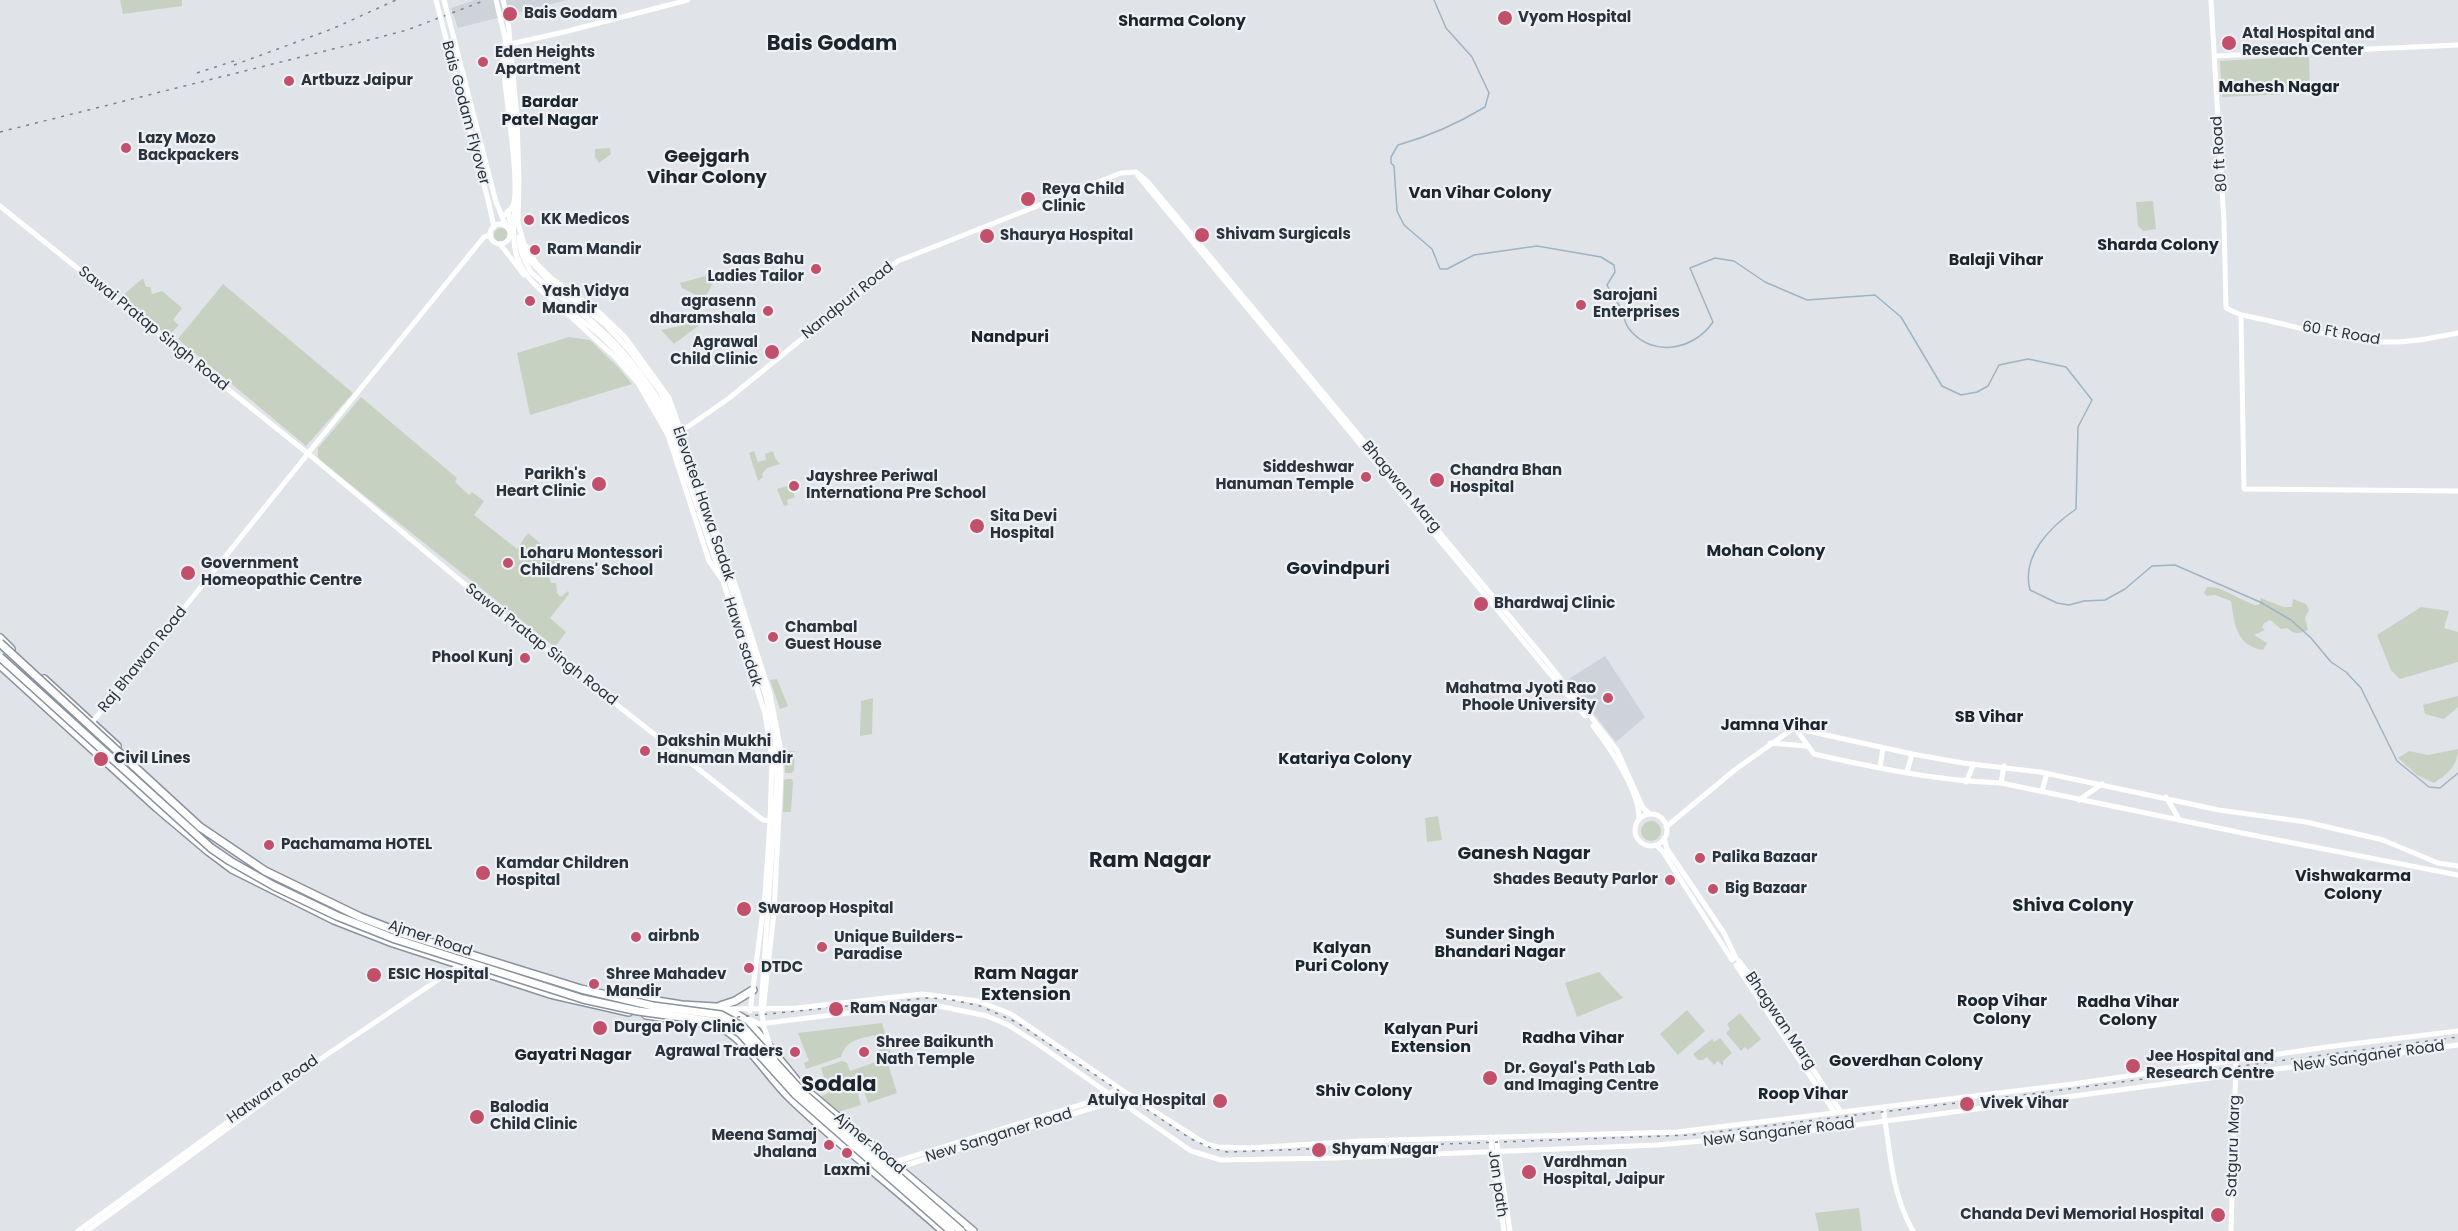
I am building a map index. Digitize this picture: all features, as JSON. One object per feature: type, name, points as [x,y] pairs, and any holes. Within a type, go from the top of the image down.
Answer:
[{"type":"highway","points":[[0,640],[200,827],[265,871],[379,925],[465,954],[612,997],[722,1015],[743,1026],[805,1095],[961,1231]]},
{"type":"highway","name":"Ajmer Road","points":[[0,640],[93,723],[198,822],[257,865],[378,922],[469,952],[610,994],[673,1004],[726,1009],[749,1021],[757,1027],[800,1085],[973,1231]]},
{"type":"highway","points":[[0,657],[211,848],[274,886],[354,923],[505,976],[594,1002],[638,1011],[718,1022],[740,1033],[795,1094],[951,1231]]},
{"type":"highway","name":"Ajmer Road","points":[[0,664],[187,834],[232,869],[334,921],[461,966],[583,1003],[638,1014],[717,1025],[727,1030],[740,1041],[788,1096],[943,1231]]},
{"type":"highway","points":[[714,1007],[728,1005],[753,990]]},
{"type":"street","name":"Bais Godam Flyover","points":[[436,0],[494,227]]},
{"type":"street","name":"Bais Godam Flyover","points":[[444,0],[496,202],[509,229]]},
{"type":"street","name":"Elevated Hawa Sadak","points":[[496,0],[505,38],[509,75],[516,180],[513,224],[518,258],[526,274],[549,297],[599,335],[640,380],[674,439],[723,581]]},
{"type":"street","name":"Elevated Hawa Sadak","points":[[503,0],[508,20],[517,118],[518,223],[528,258],[536,269],[605,324],[647,372],[670,410],[721,554],[766,696],[775,739],[777,780],[761,1007],[764,1027],[775,1060]]},
{"type":"street","points":[[502,217],[512,208],[514,201],[514,174],[502,46],[688,0]]},
{"type":"street","name":"80 ft Road","points":[[2211,0],[2224,212],[2226,308]]},
{"type":"street","points":[[2214,56],[2458,45]]},
{"type":"street","name":"Bhagwan Marg","points":[[1136,172],[1145,186],[1542,662],[1607,744],[1616,757],[1639,810],[1639,819]]},
{"type":"street","name":"Bhagwan Marg","points":[[1136,172],[1148,182],[1545,659],[1617,750],[1643,808],[1650,814]]},
{"type":"street","name":"Nandpuri Road","points":[[668,435],[682,430],[728,399],[898,261],[1121,173],[1136,172]]},
{"type":"street","name":"Sawai Pratap Singh Road","points":[[0,206],[308,454],[475,593],[720,787],[764,820],[779,822]]},
{"type":"street","points":[[508,211],[509,229],[508,240],[500,244],[489,235],[494,227],[500,225],[509,229]]},
{"type":"street","points":[[518,223],[519,246],[531,272],[600,328],[625,354],[663,407],[675,433]]},
{"type":"street","name":"Hawa sadak","points":[[509,229],[524,239],[536,263],[551,278],[599,312],[635,349],[669,398],[682,430],[770,694],[780,746],[779,822],[764,1009]]},
{"type":"street","name":"Raj Bhawan Road","points":[[80,738],[308,454],[489,235]]},
{"type":"street","name":"Hawa sadak","points":[[500,244],[525,277],[616,358],[638,383],[668,435],[708,561],[723,581],[768,731],[772,758],[765,895],[749,1021],[740,1041]]},
{"type":"street","points":[[559,307],[571,292]]},
{"type":"street","name":"60 Ft Road","points":[[2226,308],[2241,315],[2380,342],[2409,342],[2458,333]]},
{"type":"street","points":[[2241,315],[2244,489],[2458,491]]},
{"type":"street","points":[[1666,827],[1660,817],[1650,814],[1639,819],[1635,832],[1643,844],[1656,845],[1664,838],[1666,827],[1770,744],[1794,728],[1912,754],[2047,773],[2219,810],[2306,822],[2383,840],[2438,862],[2458,866]]},
{"type":"street","points":[[1794,728],[1814,754],[1965,782],[2001,783],[2252,835],[2458,874]]},
{"type":"street","points":[[1770,744],[1806,746]]},
{"type":"street","points":[[1880,767],[1883,748]]},
{"type":"street","points":[[1907,772],[1912,754]]},
{"type":"street","points":[[1965,782],[1974,764]]},
{"type":"street","points":[[2001,783],[2004,766]]},
{"type":"street","points":[[2042,791],[2047,773]]},
{"type":"street","points":[[2079,800],[2102,784]]},
{"type":"street","points":[[2166,797],[2179,819]]},
{"type":"street","name":"Bhagwan Marg","points":[[1664,838],[1667,849],[1724,933],[1736,961],[1762,992],[1841,1112]]},
{"type":"street","name":"Bhagwan Marg","points":[[1656,845],[1670,862],[1736,961],[1834,1113]]},
{"type":"street","name":"Hatwara Road","points":[[78,1231],[295,1073],[301,1072],[461,966],[469,952]]},
{"type":"street","name":"New Sanganer Road","points":[[726,1009],[797,1008],[922,994],[978,1001],[1011,1014],[1206,1144],[1237,1148],[1361,1141],[1677,1132],[2073,1084],[2458,1031]]},
{"type":"street","name":"New Sanganer Road","points":[[757,1027],[913,1005],[954,1008],[987,1016],[1008,1025],[1191,1151],[1208,1158],[1236,1161],[1702,1143],[1886,1121],[2458,1045]]},
{"type":"street","points":[[746,1048],[764,1009]]},
{"type":"street","name":"Satguru Marg","points":[[2231,1231],[2236,1060]]},
{"type":"street","points":[[87,1231],[298,1077],[301,1072]]},
{"type":"street","name":"New Sanganer Road","points":[[878,1173],[891,1162],[1112,1096],[1119,1088]]},
{"type":"street","name":"New Sanganer Road","points":[[886,1181],[899,1169],[1112,1102],[1112,1096]]},
{"type":"street","points":[[1883,1107],[1895,1186],[1899,1202],[1913,1231]]},
{"type":"street","points":[[1493,1137],[1495,1151]]},
{"type":"street","points":[[1236,1161],[1237,1148]]},
{"type":"street","name":"Jan path","points":[[1495,1151],[1504,1231]]},
{"type":"street","name":"Jan path","points":[[1495,1151],[1510,1231]]},
{"type":"shaded area","points":[[474,0],[567,0],[458,28],[451,8]]},
{"type":"shaded area","name":"Mahatma Jyoti Rao Phoole University","points":[[1605,656],[1645,717],[1616,742],[1567,680]]},
{"type":"green space","points":[[120,0],[182,0],[182,6],[123,14]]},
{"type":"green space","points":[[2309,56],[2310,93],[2222,97],[2220,61]]},
{"type":"green space","points":[[610,148],[611,154],[599,163],[595,157],[595,149]]},
{"type":"green space","points":[[2153,201],[2156,229],[2144,231],[2138,226],[2136,202]]},
{"type":"green space","points":[[501,228],[506,230],[508,235],[506,240],[501,242],[496,240],[494,235],[496,230]]},
{"type":"green space","points":[[709,275],[714,281],[707,294],[700,297],[682,288],[680,283]]},
{"type":"green space","points":[[143,278],[152,294],[162,291],[182,308],[173,320],[179,325],[168,336],[121,297]]},
{"type":"green space","points":[[223,284],[353,393],[306,446],[178,339]]},
{"type":"green space","points":[[706,320],[674,344],[661,330]]},
{"type":"green space","points":[[569,337],[590,340],[632,384],[530,415],[517,353]]},
{"type":"green space","points":[[361,397],[457,478],[455,482],[469,495],[472,492],[484,501],[474,515],[517,549],[528,533],[560,560],[548,572],[551,583],[556,583],[557,593],[561,597],[568,591],[569,594],[550,618],[566,632],[555,647],[321,461],[318,457],[318,448]]},
{"type":"green space","points":[[754,451],[758,462],[766,460],[765,454],[773,451],[780,464],[767,468],[762,474],[763,477],[758,481],[749,453]]},
{"type":"green space","points":[[790,485],[795,497],[787,500],[788,505],[784,506],[777,489]]},
{"type":"green space","points":[[2207,587],[2218,588],[2254,605],[2259,605],[2261,598],[2283,607],[2292,607],[2293,599],[2306,604],[2309,610],[2305,618],[2308,630],[2295,633],[2287,628],[2281,629],[2270,620],[2264,623],[2262,628],[2265,630],[2254,635],[2267,643],[2263,650],[2254,647],[2247,644],[2238,633],[2231,601],[2215,595],[2207,596],[2204,593]]},
{"type":"green space","points":[[2421,607],[2449,611],[2444,628],[2458,632],[2458,662],[2400,679],[2391,670],[2377,635]]},
{"type":"green space","points":[[777,679],[788,706],[780,709],[770,680]]},
{"type":"green space","points":[[2458,696],[2458,707],[2444,719],[2425,714],[2423,705]]},
{"type":"green space","points":[[873,698],[872,734],[860,736],[861,701]]},
{"type":"green space","points":[[2458,749],[2458,755],[2451,769],[2434,783],[2417,775],[2398,758],[2409,751],[2428,755]]},
{"type":"green space","points":[[784,751],[795,751],[792,773],[785,773]]},
{"type":"green space","points":[[792,779],[793,782],[791,812],[783,812],[784,780]]},
{"type":"green space","points":[[1438,816],[1442,840],[1427,842],[1425,818]]},
{"type":"green space","points":[[1647,821],[1655,821],[1661,827],[1661,835],[1655,841],[1647,841],[1641,835],[1641,827]]},
{"type":"green space","points":[[1599,972],[1623,998],[1577,1017],[1565,983]]},
{"type":"green space","points":[[1687,1010],[1705,1031],[1678,1055],[1660,1034]]},
{"type":"green space","points":[[1740,1013],[1761,1039],[1748,1050],[1745,1047],[1741,1051],[1726,1033],[1730,1029],[1727,1024]]},
{"type":"green space","points":[[882,1023],[893,1061],[888,1064],[897,1093],[868,1103],[864,1091],[858,1093],[861,1105],[835,1113],[816,1098],[829,1093],[821,1068],[842,1061],[847,1063],[850,1071],[882,1060],[874,1035],[850,1043],[841,1057],[806,1069],[804,1063],[809,1061],[798,1033]]},
{"type":"green space","points":[[1720,1038],[1732,1053],[1723,1061],[1723,1066],[1718,1061],[1714,1065],[1707,1057],[1698,1060],[1693,1054],[1712,1039],[1714,1042]]},
{"type":"green space","points":[[1859,1208],[1862,1231],[1819,1231],[1815,1213]]},
{"type":"waterway","points":[[1434,0],[1446,28],[1472,57],[1489,93],[1485,107],[1443,129],[1398,145],[1391,157],[1391,163],[1394,166],[1397,211],[1404,225],[1432,249],[1440,269],[1447,269],[1474,255],[1537,246],[1601,257],[1614,265],[1615,272],[1607,285],[1621,309],[1628,328],[1639,339],[1650,344],[1673,347],[1695,339],[1713,322],[1690,268],[1715,258],[1734,261],[1765,282],[1807,300],[1875,295],[1901,317],[1942,386],[1961,395],[1977,392],[1988,386],[1999,365],[2028,359],[2066,367],[2092,400],[2078,427],[2076,509],[2057,524],[2034,554],[2028,577],[2030,590],[2057,603],[2069,605],[2084,601],[2105,600],[2125,589],[2152,566],[2175,565],[2260,602],[2291,620],[2311,638],[2331,662],[2346,672],[2361,688],[2397,761],[2429,787],[2440,788],[2458,773]]},
{"type":"railway","points":[[234,65],[332,29],[396,0]]},
{"type":"railway","points":[[0,132],[407,30],[486,0]]},
{"type":"railway","points":[[197,73],[240,59]]},
{"type":"railway","points":[[0,647],[212,838],[265,874],[363,921],[529,977],[589,994],[652,1008],[738,1017],[927,998],[948,999],[980,1006],[1016,1022],[1191,1139],[1227,1152],[1691,1135],[2039,1093],[2458,1037]]},
{"type":"place","name":"Bais Godam","points":[[510,14]]},
{"type":"place","name":"Vyom Hospital","points":[[1505,18]]},
{"type":"place","name":"Atal Hospital and Reseach Center","points":[[2229,43]]},
{"type":"place","name":"Eden Heights Apartment","points":[[483,62]]},
{"type":"place","name":"Artbuzz Jaipur","points":[[289,81]]},
{"type":"place","name":"Lazy Mozo Backpackers","points":[[126,148]]},
{"type":"place","name":"Reya Child Clinic","points":[[1028,199]]},
{"type":"place","name":"KK Medicos","points":[[529,220]]},
{"type":"place","name":"Shivam Surgicals","points":[[1202,235]]},
{"type":"place","name":"Shaurya Hospital","points":[[987,236]]},
{"type":"place","name":"Ram Mandir","points":[[535,250]]},
{"type":"place","name":"Saas Bahu Ladies Tailor","points":[[816,269]]},
{"type":"place","name":"Yash Vidya Mandir","points":[[530,301]]},
{"type":"place","name":"Sarojani Enterprises","points":[[1581,305]]},
{"type":"place","name":"agrasenn dharamshala","points":[[768,311]]},
{"type":"place","name":"Agrawal Child Clinic","points":[[772,352]]},
{"type":"place","name":"Siddeshwar Hanuman Temple","points":[[1366,477]]},
{"type":"place","name":"Chandra Bhan Hospital","points":[[1437,480]]},
{"type":"place","name":"Parikh's Heart Clinic","points":[[599,484]]},
{"type":"place","name":"Jayshree Periwal Internationa Pre School","points":[[794,486]]},
{"type":"place","name":"Sita Devi Hospital","points":[[977,526]]},
{"type":"place","name":"Loharu Montessori Childrens' School","points":[[508,563]]},
{"type":"place","name":"Government Homeopathic Centre","points":[[188,573]]},
{"type":"place","name":"Bhardwaj Clinic","points":[[1481,604]]},
{"type":"place","name":"Chambal Guest House","points":[[773,637]]},
{"type":"place","name":"Phool Kunj","points":[[525,658]]},
{"type":"place","name":"Mahatma Jyoti Rao Phoole University","points":[[1608,698]]},
{"type":"place","name":"Dakshin Mukhi Hanuman Mandir","points":[[645,751]]},
{"type":"place","name":"Civil Lines","points":[[101,759]]},
{"type":"place","name":"Pachamama HOTEL","points":[[269,845]]},
{"type":"place","name":"Palika Bazaar","points":[[1700,858]]},
{"type":"place","name":"Kamdar Children Hospital","points":[[483,873]]},
{"type":"place","name":"Shades Beauty Parlor","points":[[1670,880]]},
{"type":"place","name":"Big Bazaar","points":[[1713,889]]},
{"type":"place","name":"Swaroop Hospital","points":[[744,909]]},
{"type":"place","name":"airbnb","points":[[636,937]]},
{"type":"place","name":"Unique Builders- Paradise","points":[[822,947]]},
{"type":"place","name":"DTDC","points":[[749,968]]},
{"type":"place","name":"ESIC Hospital","points":[[374,975]]},
{"type":"place","name":"Shree Mahadev Mandir","points":[[594,984]]},
{"type":"place","name":"Ram Nagar","points":[[836,1009]]},
{"type":"place","name":"Durga Poly Clinic","points":[[600,1028]]},
{"type":"place","name":"Agrawal Traders","points":[[795,1052]]},
{"type":"place","name":"Shree Baikunth Nath Temple","points":[[864,1052]]},
{"type":"place","name":"Jee Hospital and Research Centre","points":[[2133,1066]]},
{"type":"place","name":"Dr. Goyal's Path Lab and Imaging Centre","points":[[1490,1078]]},
{"type":"place","name":"Atulya Hospital","points":[[1220,1101]]},
{"type":"place","name":"Vivek Vihar","points":[[1967,1104]]},
{"type":"place","name":"Balodia Child Clinic","points":[[477,1117]]},
{"type":"place","name":"Meena Samaj Jhalana","points":[[829,1145]]},
{"type":"place","name":"Shyam Nagar","points":[[1319,1150]]},
{"type":"place","name":"Laxmi","points":[[847,1153]]},
{"type":"place","name":"Vardhman Hospital, Jaipur","points":[[1529,1172]]},
{"type":"place","name":"Chanda Devi Memorial Hospital","points":[[2218,1215]]},
{"type":"district","name":"Sharma Colony","points":[[1182,22]]},
{"type":"district","name":"Bais Godam","points":[[832,45]]},
{"type":"district","name":"Mahesh Nagar","points":[[2279,88]]},
{"type":"district","name":"Bardar Patel Nagar","points":[[550,112]]},
{"type":"district","name":"Geejgarh Vihar Colony","points":[[707,167]]},
{"type":"district","name":"Van Vihar Colony","points":[[1480,194]]},
{"type":"district","name":"Sharda Colony","points":[[2158,246]]},
{"type":"district","name":"Balaji Vihar","points":[[1996,261]]},
{"type":"district","name":"Nandpuri","points":[[1010,338]]},
{"type":"district","name":"Mohan Colony","points":[[1766,552]]},
{"type":"district","name":"Govindpuri","points":[[1338,569]]},
{"type":"district","name":"SB Vihar","points":[[1989,718]]},
{"type":"district","name":"Jamna Vihar","points":[[1774,726]]},
{"type":"district","name":"Katariya Colony","points":[[1345,760]]},
{"type":"district","name":"Ganesh Nagar","points":[[1524,854]]},
{"type":"district","name":"Ram Nagar","points":[[1150,862]]},
{"type":"district","name":"Vishwakarma Colony","points":[[2353,886]]},
{"type":"district","name":"Shiva Colony","points":[[2073,906]]},
{"type":"district","name":"Sunder Singh Bhandari Nagar","points":[[1500,944]]},
{"type":"district","name":"Kalyan Puri Colony","points":[[1342,958]]},
{"type":"district","name":"Ram Nagar Extension","points":[[1026,984]]},
{"type":"district","name":"Roop Vihar Colony","points":[[2002,1011]]},
{"type":"district","name":"Radha Vihar Colony","points":[[2128,1012]]},
{"type":"district","name":"Kalyan Puri Extension","points":[[1431,1039]]},
{"type":"district","name":"Radha Vihar","points":[[1573,1039]]},
{"type":"district","name":"Gayatri Nagar","points":[[573,1056]]},
{"type":"district","name":"Goverdhan Colony","points":[[1906,1062]]},
{"type":"district","name":"Sodala","points":[[839,1086]]},
{"type":"district","name":"Shiv Colony","points":[[1364,1092]]},
{"type":"district","name":"Roop Vihar","points":[[1803,1095]]}]
